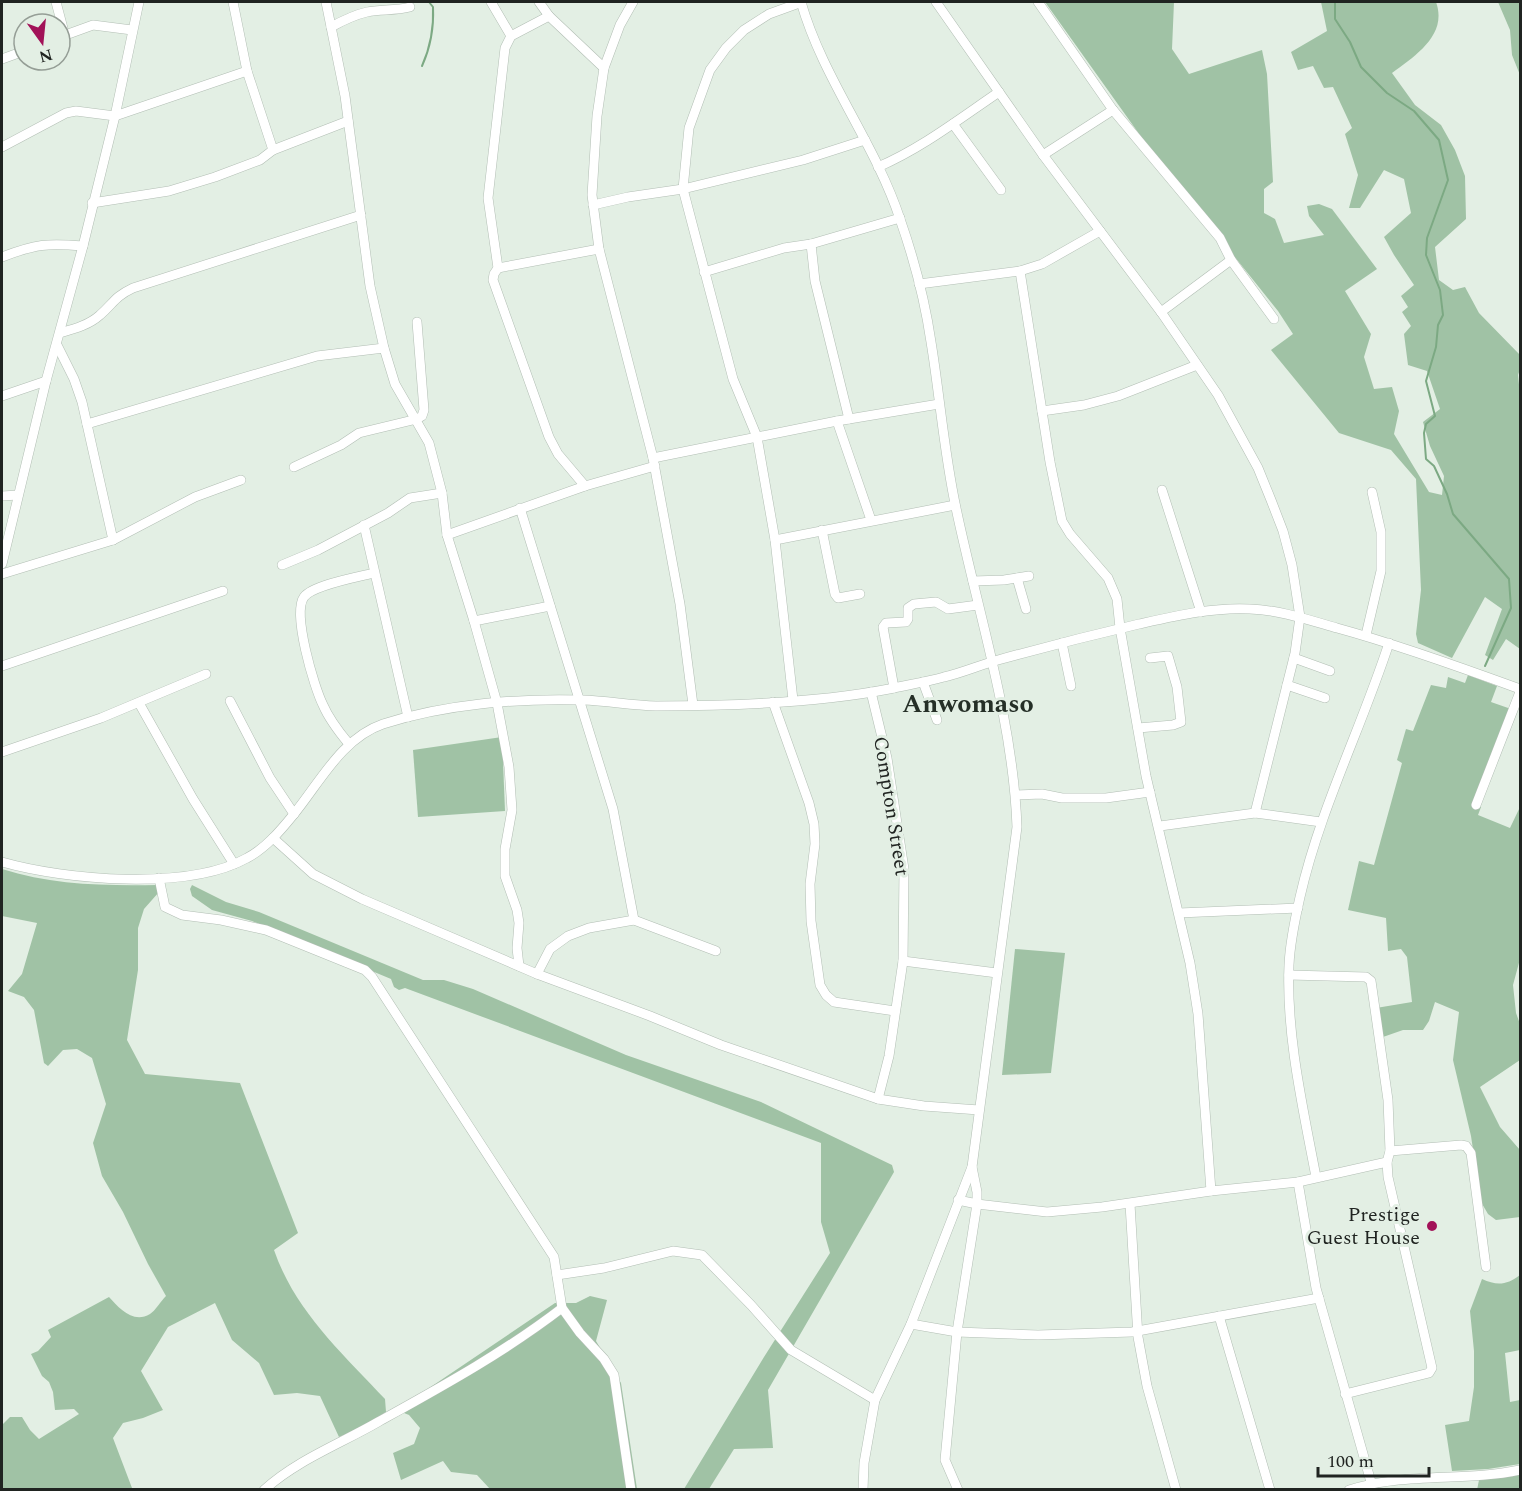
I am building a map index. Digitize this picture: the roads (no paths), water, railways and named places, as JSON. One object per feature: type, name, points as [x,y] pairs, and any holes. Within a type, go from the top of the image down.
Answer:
[{"type":"street","points":[[2,564],[46,381],[115,116],[132,30],[140,2]]},
{"type":"street","points":[[236,2],[247,71],[273,150]]},
{"type":"street","points":[[326,2],[348,122],[370,286],[384,348],[394,384],[417,419],[429,443],[442,493],[447,535],[497,703],[509,767],[512,810],[505,849],[505,876],[517,910],[519,966]]},
{"type":"street","points":[[491,2],[511,36]]},
{"type":"street","points":[[539,2],[549,16],[604,68]]},
{"type":"street","points":[[633,2],[620,25],[604,68],[597,116],[592,205],[599,249],[654,462],[680,604],[693,705]]},
{"type":"street","points":[[793,700],[775,540],[758,437],[733,379],[683,189],[689,128],[710,70],[726,48],[744,30],[769,14],[801,2],[814,41],[865,140],[900,218],[919,284],[931,342],[955,505],[992,662],[1016,795],[1017,827],[972,1167],[911,1324],[875,1400],[864,1463],[863,1490]]},
{"type":"street","points":[[936,2],[1043,155],[1161,312],[1218,395],[1258,468],[1283,531],[1296,585],[1300,617],[1294,658],[1255,813]]},
{"type":"street","points":[[1038,2],[1113,110],[1220,238],[1231,260],[1274,319]]},
{"type":"street","points":[[331,27],[356,15],[397,11],[410,7]]},
{"type":"street","points":[[549,16],[511,36],[505,48],[488,198],[498,268],[494,274],[494,287],[549,437],[558,454],[585,486]]},
{"type":"street","points":[[72,33],[93,25],[132,30]]},
{"type":"street","points":[[2,147],[25,133],[76,111],[115,116],[247,71]]},
{"type":"street","points":[[878,167],[901,158],[999,92]]},
{"type":"street","points":[[1043,155],[1113,110]]},
{"type":"street","points":[[92,203],[170,191],[260,160],[273,150],[348,122]]},
{"type":"street","points":[[953,124],[1001,190]]},
{"type":"street","points":[[592,205],[683,189],[803,160],[865,140]]},
{"type":"street","points":[[60,333],[89,323],[101,315],[120,294],[133,288],[361,215]]},
{"type":"street","points":[[704,272],[784,248],[811,244],[900,218]]},
{"type":"street","points":[[919,284],[1020,271],[1042,264],[1100,231]]},
{"type":"street","points":[[811,244],[815,282],[849,419]]},
{"type":"street","points":[[2,257],[33,245],[83,246]]},
{"type":"street","points":[[498,268],[599,249]]},
{"type":"street","points":[[1161,312],[1231,260]]},
{"type":"street","points":[[1020,271],[1062,521],[1070,534],[1112,583],[1117,599],[1120,628],[1150,792],[1160,826],[1190,963],[1198,1014],[1211,1191]]},
{"type":"street","points":[[294,467],[341,445],[359,433],[423,416],[417,322]]},
{"type":"street","points":[[57,345],[74,380],[87,424],[113,540]]},
{"type":"street","points":[[87,424],[317,356],[384,348]]},
{"type":"street","points":[[1042,411],[1084,405],[1118,396],[1197,365]]},
{"type":"street","points":[[2,396],[46,381]]},
{"type":"street","points":[[447,535],[654,462],[758,437],[939,404]]},
{"type":"street","points":[[837,421],[871,520]]},
{"type":"street","points":[[2,574],[113,540],[195,496],[241,480]]},
{"type":"street","points":[[1162,490],[1201,612]]},
{"type":"street","points":[[1366,635],[1381,571],[1381,532],[1372,492]]},
{"type":"street","points":[[282,565],[318,550],[388,513],[410,498],[442,493]]},
{"type":"street","points":[[2,496],[18,495]]},
{"type":"street","points":[[775,540],[955,505]]},
{"type":"street","points":[[520,508],[578,700],[614,809],[634,920]]},
{"type":"street","points":[[364,525],[408,717]]},
{"type":"street","points":[[822,530],[835,594],[838,598],[860,594]]},
{"type":"street","points":[[349,744],[323,707],[315,686],[303,633],[301,602],[305,595],[314,590],[374,573]]},
{"type":"street","points":[[973,581],[1029,576]]},
{"type":"street","points":[[1017,578],[1026,609]]},
{"type":"street","points":[[2,666],[223,591]]},
{"type":"street","points":[[894,688],[883,627],[886,623],[906,622],[908,608],[914,603],[936,602],[948,609],[978,605]]},
{"type":"street","points":[[474,621],[550,606]]},
{"type":"street","points":[[2,862],[53,874],[118,878],[159,878],[213,872],[250,856],[273,838],[349,744],[380,725],[408,717],[497,703],[578,700],[654,706],[693,705],[773,702],[871,692],[947,677],[992,662],[1120,628],[1201,612],[1252,609],[1300,617],[1366,635],[1521,691],[1476,805]]},
{"type":"street","points":[[1062,643],[1071,686]]},
{"type":"street","points":[[1316,1177],[1294,1059],[1289,975],[1292,939],[1306,870],[1321,822],[1372,695],[1389,643]]},
{"type":"street","points":[[1138,728],[1173,726],[1181,722],[1177,687],[1168,656],[1150,658]]},
{"type":"street","points":[[1294,658],[1330,670]]},
{"type":"street","points":[[2,752],[101,718],[206,674]]},
{"type":"street","points":[[923,682],[938,720]]},
{"type":"street","points":[[1287,685],[1325,698]]},
{"type":"street","name":"Compton Street","points":[[871,692],[887,758],[904,869],[903,961],[889,1056],[878,1099]]},
{"type":"street","points":[[230,701],[270,778],[294,814]]},
{"type":"street","points":[[773,702],[809,803],[814,824],[815,844],[810,884],[811,921],[820,985],[826,996],[834,1002],[894,1011]]},
{"type":"street","points":[[139,703],[193,799],[234,864]]},
{"type":"street","points":[[1016,795],[1042,794],[1062,798],[1106,798],[1150,792]]},
{"type":"street","points":[[1160,826],[1255,813],[1321,822]]},
{"type":"street","points":[[273,838],[313,874],[331,884],[537,974],[721,1045],[878,1099],[924,1106],[979,1110]]},
{"type":"street","points":[[159,878],[165,907],[174,912],[266,930],[365,970],[372,976],[554,1257],[562,1308],[580,1333],[604,1359],[614,1375],[631,1490]]},
{"type":"street","points":[[1179,913],[1298,908]]},
{"type":"street","points":[[537,974],[550,950],[568,936],[589,928],[634,920],[716,951]]},
{"type":"street","points":[[903,961],[997,973]]},
{"type":"street","points":[[1289,975],[1366,977],[1371,981],[1388,1100],[1390,1150],[1387,1162],[1388,1177],[1432,1368],[1421,1375],[1345,1394]]},
{"type":"street","points":[[1390,1150],[1461,1144],[1466,1146],[1471,1153],[1486,1267]]},
{"type":"street","points":[[958,1200],[1047,1212],[1130,1204],[1211,1191],[1298,1182],[1387,1162]]},
{"type":"street","points":[[957,1490],[945,1460],[957,1332],[977,1204],[972,1167]]},
{"type":"street","points":[[1298,1182],[1319,1298],[1371,1482]]},
{"type":"street","points":[[1130,1204],[1138,1330],[1147,1386],[1176,1490]]},
{"type":"street","points":[[557,1275],[604,1268],[673,1251],[702,1255],[756,1310],[791,1350],[875,1400]]},
{"type":"street","points":[[911,1324],[957,1332],[1038,1335],[1138,1330],[1319,1298]]},
{"type":"street","points":[[264,1490],[329,1446],[364,1430],[514,1343],[562,1308]]},
{"type":"street","points":[[1219,1316],[1270,1490]]},
{"type":"street","points":[[1349,1490],[1371,1482],[1473,1477],[1521,1470]]},
{"type":"waterway","points":[[422,66],[430,44],[432,30],[433,7],[429,2]]},
{"type":"waterway","points":[[1335,2],[1335,19],[1350,42],[1361,67],[1387,93],[1414,111],[1439,140],[1448,180],[1427,238],[1426,255],[1440,290],[1443,315],[1438,325],[1436,347],[1426,381],[1435,416],[1426,424],[1424,433],[1426,459],[1434,466],[1453,514],[1509,579],[1511,608],[1485,666]]},
{"type":"place","name":"Prestige Guest House","points":[[1432,1226]]},
{"type":"district","name":"Anwomaso","points":[[968,703]]}]
